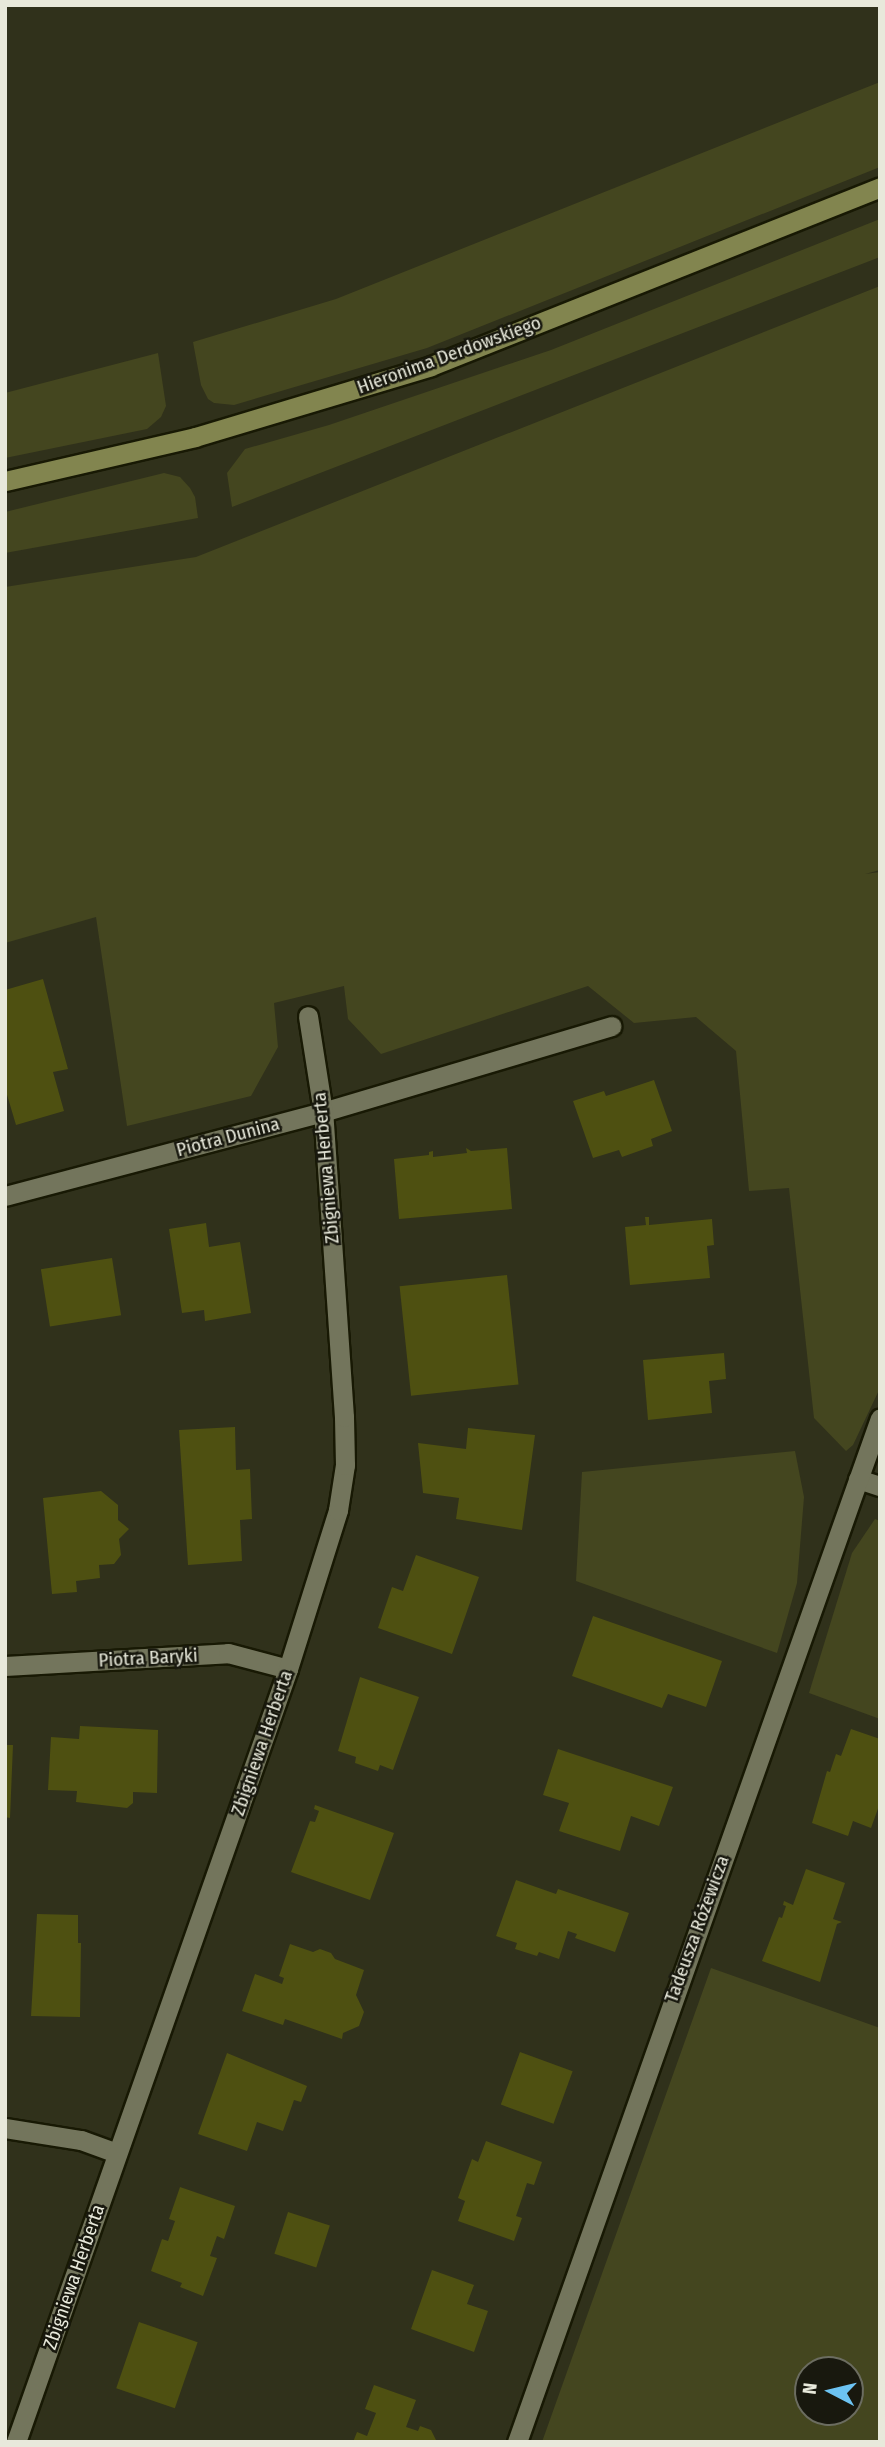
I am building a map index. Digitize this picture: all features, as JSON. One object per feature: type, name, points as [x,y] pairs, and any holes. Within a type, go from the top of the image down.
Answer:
[{"type":"main road","name":"Hieronima Derdowskiego","points":[[5,481],[195,437],[431,366],[880,187]]},
{"type":"street","name":"Zbigniewa Herberta","points":[[16,2442],[288,1670],[338,1510],[345,1465],[323,1112],[308,1016]]},
{"type":"street","name":"Piotra Dunina","points":[[5,1196],[323,1112],[611,1026]]},
{"type":"street","name":"Tadeusza Różewicza","points":[[517,2442],[880,1418]]},
{"type":"street","points":[[858,1479],[880,1486]]},
{"type":"street","name":"Piotra Baryki","points":[[5,1666],[228,1653],[288,1670]]},
{"type":"street","points":[[5,2128],[81,2140],[117,2153]]},
{"type":"green space","points":[[880,82],[880,167],[427,348],[234,405],[214,403],[208,399],[201,385],[193,342],[336,299]]},
{"type":"green space","points":[[880,219],[880,257],[232,507],[227,473],[245,449],[329,425],[551,350]]},
{"type":"green space","points":[[880,286],[880,870],[865,874],[880,872],[880,1388],[853,1445],[846,1451],[814,1418],[789,1188],[749,1191],[736,1051],[696,1017],[634,1023],[588,986],[381,1054],[348,1019],[344,986],[274,1003],[278,1047],[251,1096],[127,1126],[96,917],[5,943],[5,587],[196,557]]},
{"type":"green space","points":[[158,353],[166,406],[161,417],[147,429],[5,458],[5,393]]},
{"type":"green space","points":[[164,473],[180,477],[190,488],[195,497],[198,518],[5,553],[5,512]]},
{"type":"green space","points":[[795,1451],[804,1497],[797,1583],[777,1653],[576,1581],[582,1472]]},
{"type":"green space","points":[[875,1519],[880,1521],[880,1719],[809,1693],[852,1553]]},
{"type":"green space","points":[[711,1968],[880,2028],[880,2442],[542,2442]]},
{"type":"building","points":[[43,979],[68,1069],[53,1072],[64,1111],[16,1125],[5,1088],[5,990]]},
{"type":"building","points":[[654,1080],[672,1131],[651,1139],[653,1146],[622,1157],[619,1150],[593,1158],[573,1101],[604,1091],[606,1096]]},
{"type":"building","points":[[466,1148],[471,1151],[507,1148],[512,1209],[399,1219],[394,1159],[429,1155],[429,1152],[433,1151],[433,1157],[467,1153]]},
{"type":"building","points":[[645,1217],[649,1217],[649,1225],[712,1219],[714,1245],[707,1246],[710,1278],[630,1285],[625,1227],[646,1225]]},
{"type":"building","points":[[206,1223],[209,1247],[240,1242],[251,1313],[205,1321],[204,1310],[182,1313],[169,1229]]},
{"type":"building","points":[[112,1258],[121,1315],[50,1327],[41,1269]]},
{"type":"building","points":[[507,1275],[518,1384],[411,1396],[400,1286]]},
{"type":"building","points":[[724,1353],[726,1379],[709,1381],[712,1413],[648,1420],[643,1360]]},
{"type":"building","points":[[235,1427],[236,1470],[250,1469],[252,1519],[240,1520],[242,1561],[188,1565],[179,1430]]},
{"type":"building","points":[[468,1428],[535,1435],[522,1530],[456,1519],[459,1498],[423,1493],[418,1443],[466,1449]]},
{"type":"building","points":[[101,1491],[118,1505],[118,1520],[129,1529],[119,1539],[121,1555],[114,1564],[99,1565],[100,1578],[76,1581],[77,1592],[52,1594],[43,1498]]},
{"type":"building","points":[[416,1555],[479,1577],[452,1654],[378,1628],[392,1587],[403,1591]]},
{"type":"building","points":[[593,1616],[722,1661],[706,1707],[668,1694],[662,1708],[572,1676]]},
{"type":"building","points":[[360,1677],[419,1697],[393,1770],[380,1765],[378,1771],[355,1763],[356,1757],[338,1751]]},
{"type":"building","points":[[80,1726],[158,1730],[157,1793],[133,1792],[133,1803],[127,1808],[76,1802],[77,1791],[48,1790],[51,1737],[79,1739]]},
{"type":"building","points":[[851,1729],[880,1739],[880,1803],[871,1828],[853,1821],[848,1836],[812,1823],[827,1771],[830,1772],[836,1754],[841,1756]]},
{"type":"building","points":[[5,1745],[13,1745],[10,1818],[5,1817]]},
{"type":"building","points":[[558,1749],[673,1787],[659,1826],[631,1816],[620,1851],[559,1831],[569,1803],[543,1795]]},
{"type":"building","points":[[315,1805],[394,1833],[370,1900],[291,1872],[310,1821],[315,1822],[319,1811],[314,1809]]},
{"type":"building","points":[[806,1869],[845,1883],[833,1919],[842,1922],[837,1924],[820,1982],[762,1961],[779,1917],[782,1918],[786,1906],[783,1905],[784,1901],[793,1905]]},
{"type":"building","points":[[516,1880],[556,1894],[558,1889],[629,1913],[615,1952],[575,1938],[577,1934],[568,1931],[559,1959],[539,1952],[537,1956],[515,1949],[517,1943],[496,1936]]},
{"type":"building","points":[[37,1914],[78,1915],[78,1943],[81,1943],[80,2017],[31,2016]]},
{"type":"building","points":[[290,1944],[313,1952],[320,1949],[331,1953],[335,1959],[364,1970],[356,1995],[364,2012],[359,2026],[343,2033],[342,2039],[285,2019],[283,2025],[242,2011],[255,1974],[282,1984],[284,1978],[279,1976]]},
{"type":"building","points":[[520,2052],[573,2071],[553,2124],[501,2105]]},
{"type":"building","points":[[227,2053],[307,2086],[301,2102],[294,2100],[283,2131],[257,2122],[247,2151],[198,2134]]},
{"type":"building","points":[[486,2141],[542,2162],[534,2185],[527,2183],[516,2216],[522,2218],[514,2241],[458,2221],[465,2201],[458,2198],[472,2159],[478,2162]]},
{"type":"building","points":[[180,2187],[235,2206],[224,2239],[217,2236],[210,2256],[217,2258],[203,2296],[180,2287],[182,2283],[151,2271],[162,2239],[168,2241],[175,2221],[169,2219]]},
{"type":"building","points":[[288,2212],[330,2226],[316,2267],[274,2254]]},
{"type":"building","points":[[432,2270],[474,2285],[467,2304],[488,2311],[474,2352],[411,2329]]},
{"type":"building","points":[[139,2322],[198,2342],[175,2408],[116,2388]]},
{"type":"building","points":[[374,2385],[416,2400],[406,2427],[418,2431],[420,2426],[431,2430],[437,2442],[353,2442],[357,2432],[367,2436],[376,2413],[365,2409]]}]
